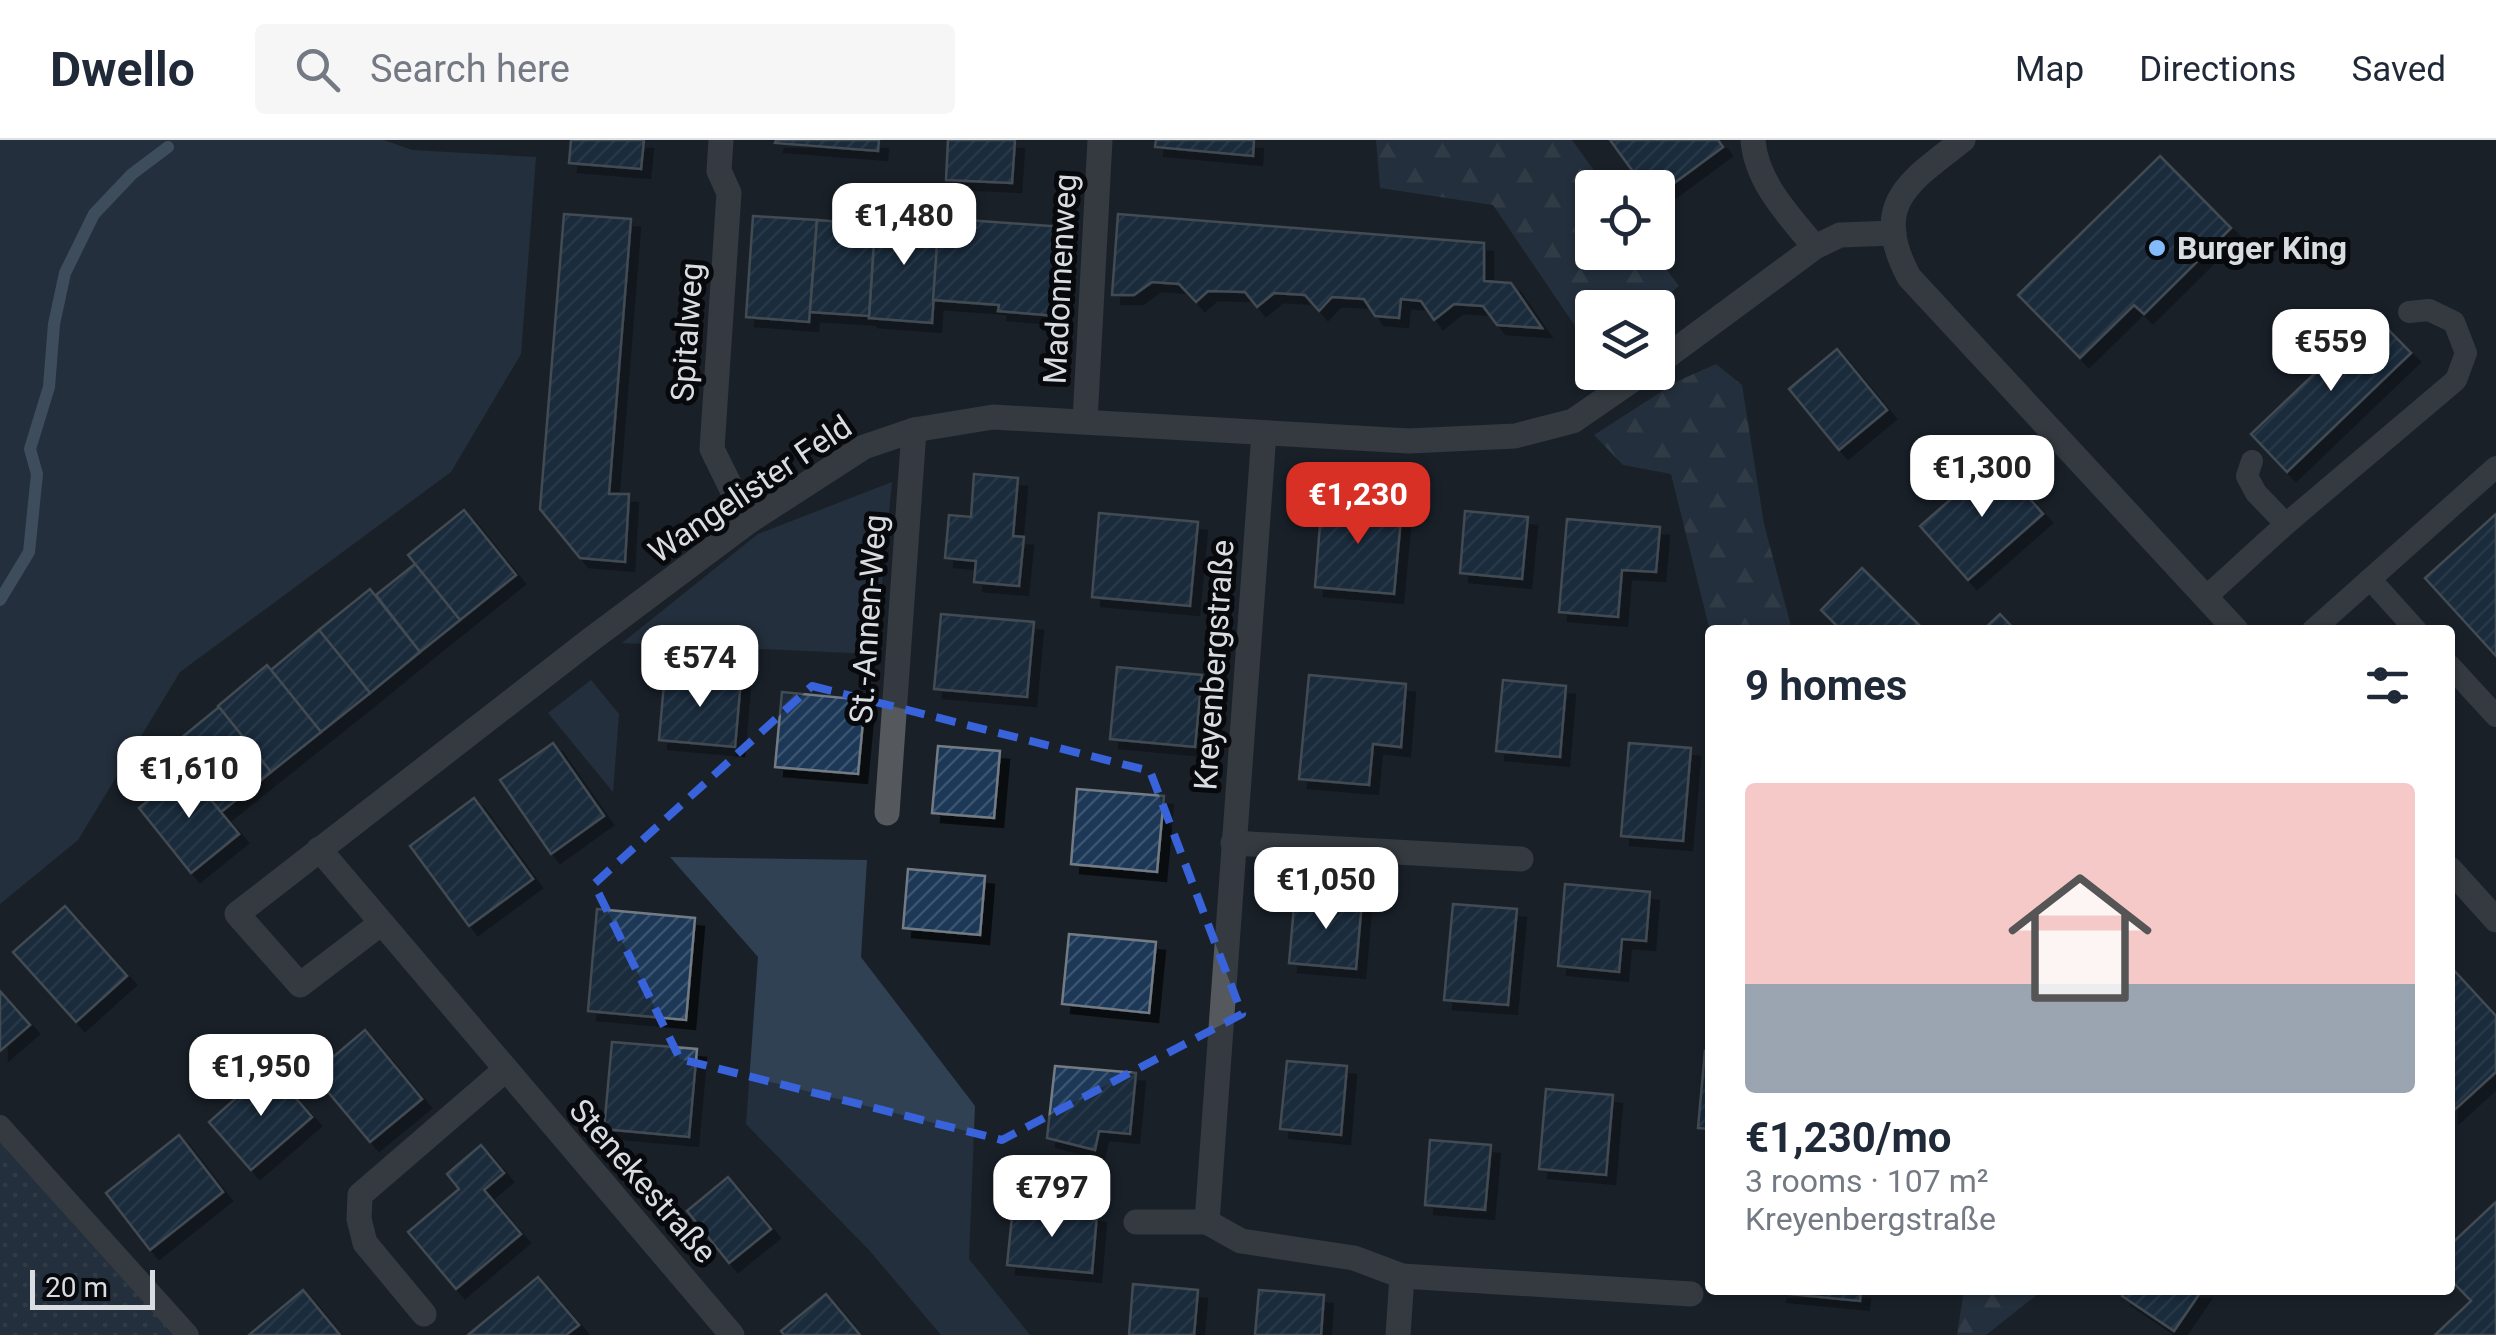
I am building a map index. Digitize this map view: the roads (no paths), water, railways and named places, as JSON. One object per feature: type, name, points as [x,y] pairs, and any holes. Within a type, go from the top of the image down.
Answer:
[{"type":"street","name":"Spitalweg","points":[[721,140],[719,171],[729,193],[712,449],[748,522]]},
{"type":"street","name":"Madonnenweg","points":[[1085,421],[1100,140]]},
{"type":"street","points":[[1753,140],[1754,156],[1780,205],[1815,247]]},
{"type":"street","points":[[1963,140],[1907,184],[1894,209],[1899,258],[1908,277],[2231,625]]},
{"type":"street","points":[[1675,351],[1815,247],[1840,235],[1894,233]]},
{"type":"street","name":"Wangelister Feld","points":[[380,924],[300,985],[237,914],[748,522],[864,447],[914,430],[994,417],[1408,441],[1515,436],[1574,421],[1618,390]]},
{"type":"street","name":"St.-Annen-Weg","points":[[887,812],[914,430]]},
{"type":"street","name":"Kreyenbergstraße","points":[[1207,1222],[1264,433]]},
{"type":"street","points":[[1233,843],[1521,858]]},
{"type":"street","name":"Stenekestraße","points":[[319,849],[732,1335]]},
{"type":"street","points":[[2455,875],[2496,920]]},
{"type":"street","points":[[424,1314],[364,1243],[358,1219],[360,1195],[505,1070]]},
{"type":"street","points":[[1136,1222],[1207,1222],[1241,1241],[1354,1258],[1402,1276],[1691,1294]]},
{"type":"street","points":[[1398,1335],[1402,1276]]},
{"type":"lane","points":[[2206,597],[2456,380],[2466,353],[2454,322],[2430,310],[2409,312]]},
{"type":"lane","points":[[2252,461],[2247,476],[2256,493],[2286,524]]},
{"type":"lane","points":[[2319,625],[2496,468]]},
{"type":"lane","points":[[2370,579],[2411,625]]},
{"type":"lane","points":[[2455,671],[2496,716]]},
{"type":"lane","points":[[0,1126],[188,1335]]},
{"type":"waterway","points":[[0,600],[29,552],[37,474],[30,449],[49,387],[54,324],[65,273],[94,214],[132,174],[168,147]]},
{"type":"place","name":"Burger King","points":[[2157,248]]}]
